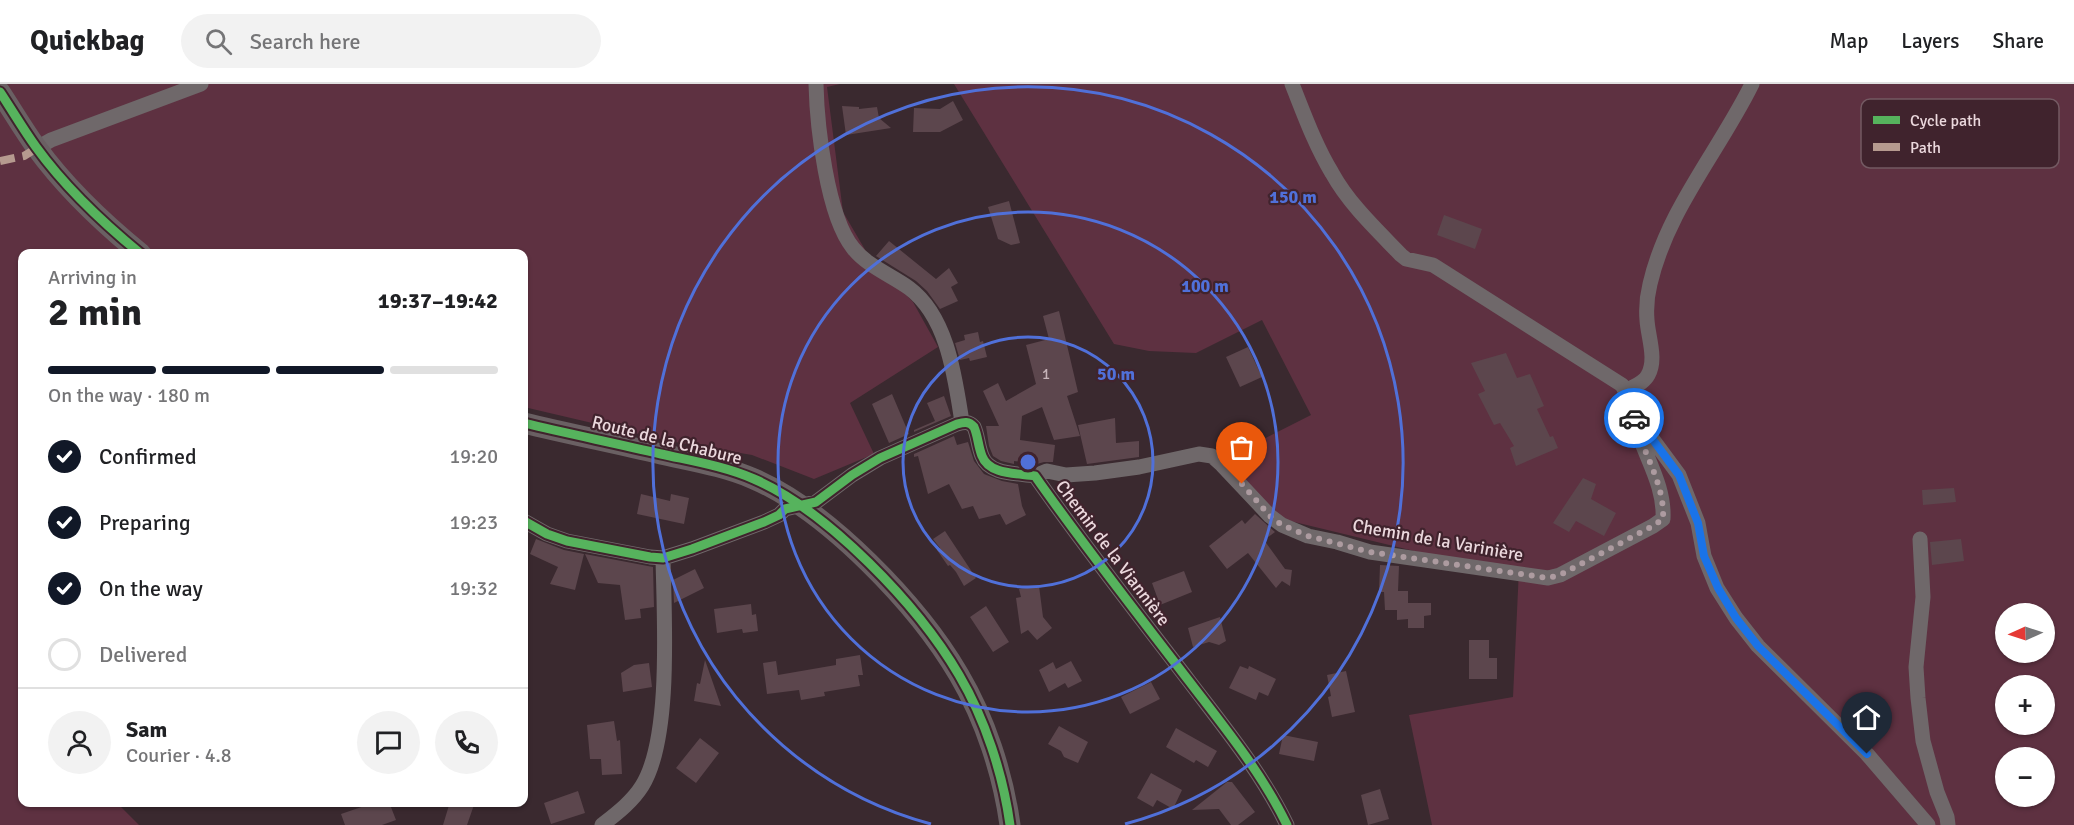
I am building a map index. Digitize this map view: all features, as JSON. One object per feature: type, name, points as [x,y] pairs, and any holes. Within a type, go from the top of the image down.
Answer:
[{"type":"main road","points":[[0,92],[37,148],[78,195],[135,249]]},
{"type":"main road","name":"Route de la Chabure","points":[[528,424],[711,465],[759,481],[801,505],[831,529],[891,586],[935,637],[960,676],[980,719],[995,761],[1010,825]]},
{"type":"street","points":[[37,148],[51,140],[201,84]]},
{"type":"street","points":[[528,524],[567,541],[663,558],[722,538],[779,515],[785,509],[816,501],[852,475],[897,450],[962,422],[950,357],[942,332],[910,289],[864,259],[853,248],[843,231],[826,172],[816,102],[816,84]]},
{"type":"street","points":[[1292,84],[1332,175],[1367,220],[1401,255],[1406,259],[1433,266],[1622,385],[1645,429],[1679,475],[1698,523],[1704,556],[1718,588],[1736,618],[1758,646],[1867,754],[1928,825]]},
{"type":"street","points":[[1629,397],[1648,376],[1651,365],[1646,301],[1650,281],[1669,229],[1752,84]]},
{"type":"street","name":"Chemin de la Varinière","points":[[1035,476],[1047,471],[1066,475],[1095,473],[1139,467],[1185,456],[1212,456],[1270,516],[1282,525],[1308,536],[1370,552],[1548,578],[1560,575],[1663,519],[1664,505],[1661,490],[1640,440],[1629,397]]},
{"type":"street","name":"Chemin de la Viannière","points":[[962,422],[971,423],[974,427],[986,464],[995,469],[1035,476],[1274,796],[1287,825]]},
{"type":"street","points":[[1920,539],[1923,597],[1916,667],[1918,698],[1925,750],[1936,792],[1947,817],[1947,825]]},
{"type":"street","points":[[602,825],[626,806],[642,786],[653,759],[660,724],[663,681],[663,558]]},
{"type":"shaded area","points":[[0,84],[840,84],[827,87],[843,212],[867,253],[913,302],[938,347],[850,403],[874,454],[814,479],[752,455],[669,441],[528,408],[528,249],[18,249],[18,807],[121,807],[139,825],[0,825]]},
{"type":"shaded area","points":[[954,84],[2074,84],[2074,825],[1432,825],[1409,715],[1513,697],[1519,569],[1443,558],[1282,519],[1224,459],[1311,415],[1262,320],[1196,353],[1149,351],[1114,344]]},
{"type":"building","points":[[953,101],[963,120],[940,132],[913,132],[914,108],[940,109]]},
{"type":"building","points":[[842,106],[859,107],[859,109],[877,107],[879,118],[891,128],[846,135]]},
{"type":"building","points":[[1009,201],[1020,243],[1011,245],[998,239],[988,207]]},
{"type":"building","points":[[1444,215],[1482,229],[1475,249],[1437,235]]},
{"type":"building","points":[[889,241],[936,279],[949,268],[958,283],[951,287],[958,301],[940,309],[927,291],[916,281],[876,256]]},
{"type":"building","points":[[1059,311],[1078,392],[1067,396],[1080,436],[1054,440],[1042,407],[1022,416],[1020,440],[1055,445],[1053,462],[1037,464],[1014,461],[1014,464],[1001,461],[993,456],[989,446],[986,426],[999,426],[983,391],[998,383],[1006,401],[1036,384],[1026,345],[1049,339],[1043,316]]},
{"type":"building","points":[[978,332],[987,357],[970,361],[969,358],[960,360],[955,343],[965,340],[964,335]]},
{"type":"building","points":[[1248,347],[1262,377],[1240,387],[1226,357]]},
{"type":"building","points":[[1506,353],[1517,378],[1530,374],[1544,406],[1537,409],[1550,437],[1553,436],[1558,448],[1516,466],[1510,448],[1514,446],[1500,423],[1494,425],[1478,394],[1485,391],[1471,363]]},
{"type":"building","points":[[892,394],[909,434],[889,443],[872,404]]},
{"type":"building","points":[[944,396],[951,416],[914,432],[935,421],[927,403]]},
{"type":"building","points":[[1115,418],[1116,443],[1139,441],[1139,457],[1087,464],[1078,425]]},
{"type":"building","points":[[954,436],[957,445],[968,442],[974,461],[984,474],[1018,484],[1026,515],[1006,525],[1000,514],[979,519],[973,506],[962,509],[949,484],[928,494],[918,456],[914,457],[914,454]]},
{"type":"building","points":[[1583,478],[1596,484],[1591,499],[1616,513],[1604,536],[1576,521],[1569,532],[1553,523]]},
{"type":"building","points":[[1954,488],[1956,502],[1923,505],[1922,490]]},
{"type":"building","points":[[641,494],[670,501],[671,494],[689,498],[684,524],[637,514]]},
{"type":"building","points":[[1255,514],[1275,532],[1264,540],[1285,569],[1292,570],[1290,586],[1282,581],[1276,588],[1248,553],[1227,569],[1209,546],[1242,520],[1245,524]]},
{"type":"building","points":[[945,531],[976,578],[964,586],[956,572],[950,565],[948,566],[937,550],[940,548],[933,539]]},
{"type":"building","points":[[536,539],[564,550],[584,554],[575,590],[550,584],[558,567],[530,554]]},
{"type":"building","points":[[1961,539],[1964,561],[1932,565],[1930,542]]},
{"type":"building","points":[[585,554],[653,567],[654,607],[640,609],[641,618],[625,620],[620,585],[598,583]]},
{"type":"building","points":[[1380,565],[1399,566],[1398,591],[1408,591],[1408,603],[1431,603],[1431,615],[1424,616],[1424,628],[1408,628],[1408,619],[1397,620],[1397,610],[1385,610],[1384,592],[1379,592]]},
{"type":"building","points":[[695,569],[704,588],[674,603],[673,580]]},
{"type":"building","points":[[1184,571],[1192,592],[1160,605],[1152,583]]},
{"type":"building","points":[[1039,586],[1043,617],[1052,628],[1037,640],[1028,630],[1021,634],[1016,598],[1021,597],[1019,589]]},
{"type":"building","points":[[751,604],[752,615],[756,614],[758,631],[743,633],[742,629],[717,633],[714,609]]},
{"type":"building","points":[[986,606],[1009,642],[993,652],[970,617]]},
{"type":"building","points":[[1220,617],[1226,641],[1219,645],[1209,642],[1193,647],[1188,628]]},
{"type":"building","points":[[1469,640],[1489,640],[1489,658],[1497,658],[1497,679],[1469,679]]},
{"type":"building","points":[[860,655],[863,675],[858,675],[860,686],[824,692],[825,696],[801,700],[799,690],[767,694],[763,663],[776,661],[778,675],[836,665],[836,659]]},
{"type":"building","points":[[705,660],[721,706],[694,701]]},
{"type":"building","points":[[1071,661],[1082,681],[1068,688],[1065,683],[1049,692],[1039,670],[1053,662],[1056,669]]},
{"type":"building","points":[[649,663],[652,687],[623,692],[621,673],[634,665]]},
{"type":"building","points":[[1240,666],[1248,669],[1249,666],[1276,679],[1268,696],[1259,692],[1256,700],[1229,688]]},
{"type":"building","points":[[1346,671],[1355,712],[1332,717],[1327,675]]},
{"type":"building","points":[[1151,682],[1160,699],[1130,714],[1121,697]]},
{"type":"building","points":[[614,721],[617,741],[620,740],[622,774],[602,775],[601,759],[590,759],[587,725]]},
{"type":"building","points":[[1059,726],[1088,742],[1078,763],[1064,757],[1061,751],[1048,744]]},
{"type":"building","points":[[1176,728],[1217,751],[1208,767],[1196,760],[1194,763],[1166,747]]},
{"type":"building","points":[[1283,735],[1318,742],[1314,761],[1279,754]]},
{"type":"building","points":[[700,738],[719,753],[696,783],[676,768]]},
{"type":"building","points":[[1151,773],[1182,790],[1173,809],[1157,800],[1153,807],[1137,798]]},
{"type":"building","points":[[1227,782],[1232,782],[1255,812],[1238,825],[1231,825],[1219,809],[1192,810]]},
{"type":"building","points":[[1380,789],[1389,819],[1368,825],[1361,795]]},
{"type":"building","points":[[578,791],[585,813],[551,824],[544,803]]},
{"type":"building","points":[[361,807],[391,807],[396,820],[382,825],[345,825],[341,814]]},
{"type":"building","points":[[448,807],[473,807],[467,825],[443,825]]},
{"type":"marked path","points":[[0,161],[24,156],[37,148]]},
{"type":"cycle path","points":[[0,92],[31,140],[59,176],[99,217],[135,249]]},
{"type":"cycle path","points":[[528,523],[547,534],[567,541],[663,558],[764,522],[779,515],[785,509],[816,502],[852,475],[880,458],[957,424],[968,423],[974,427],[982,456],[991,467],[1004,472],[1035,476],[1242,751],[1266,787],[1287,825]]},
{"type":"cycle path","points":[[528,424],[743,474],[782,494],[841,537],[896,591],[920,619],[959,675],[992,747],[1003,786],[1010,825]]},
{"type":"way so far","points":[[1242,484],[1270,516],[1282,525],[1308,536],[1370,552],[1548,578],[1560,575],[1663,519],[1664,505],[1661,490],[1640,440],[1634,418]]},
{"type":"route","points":[[1634,418],[1632,404],[1645,429],[1679,475],[1698,523],[1704,556],[1718,588],[1736,618],[1758,646],[1867,754]]}]
